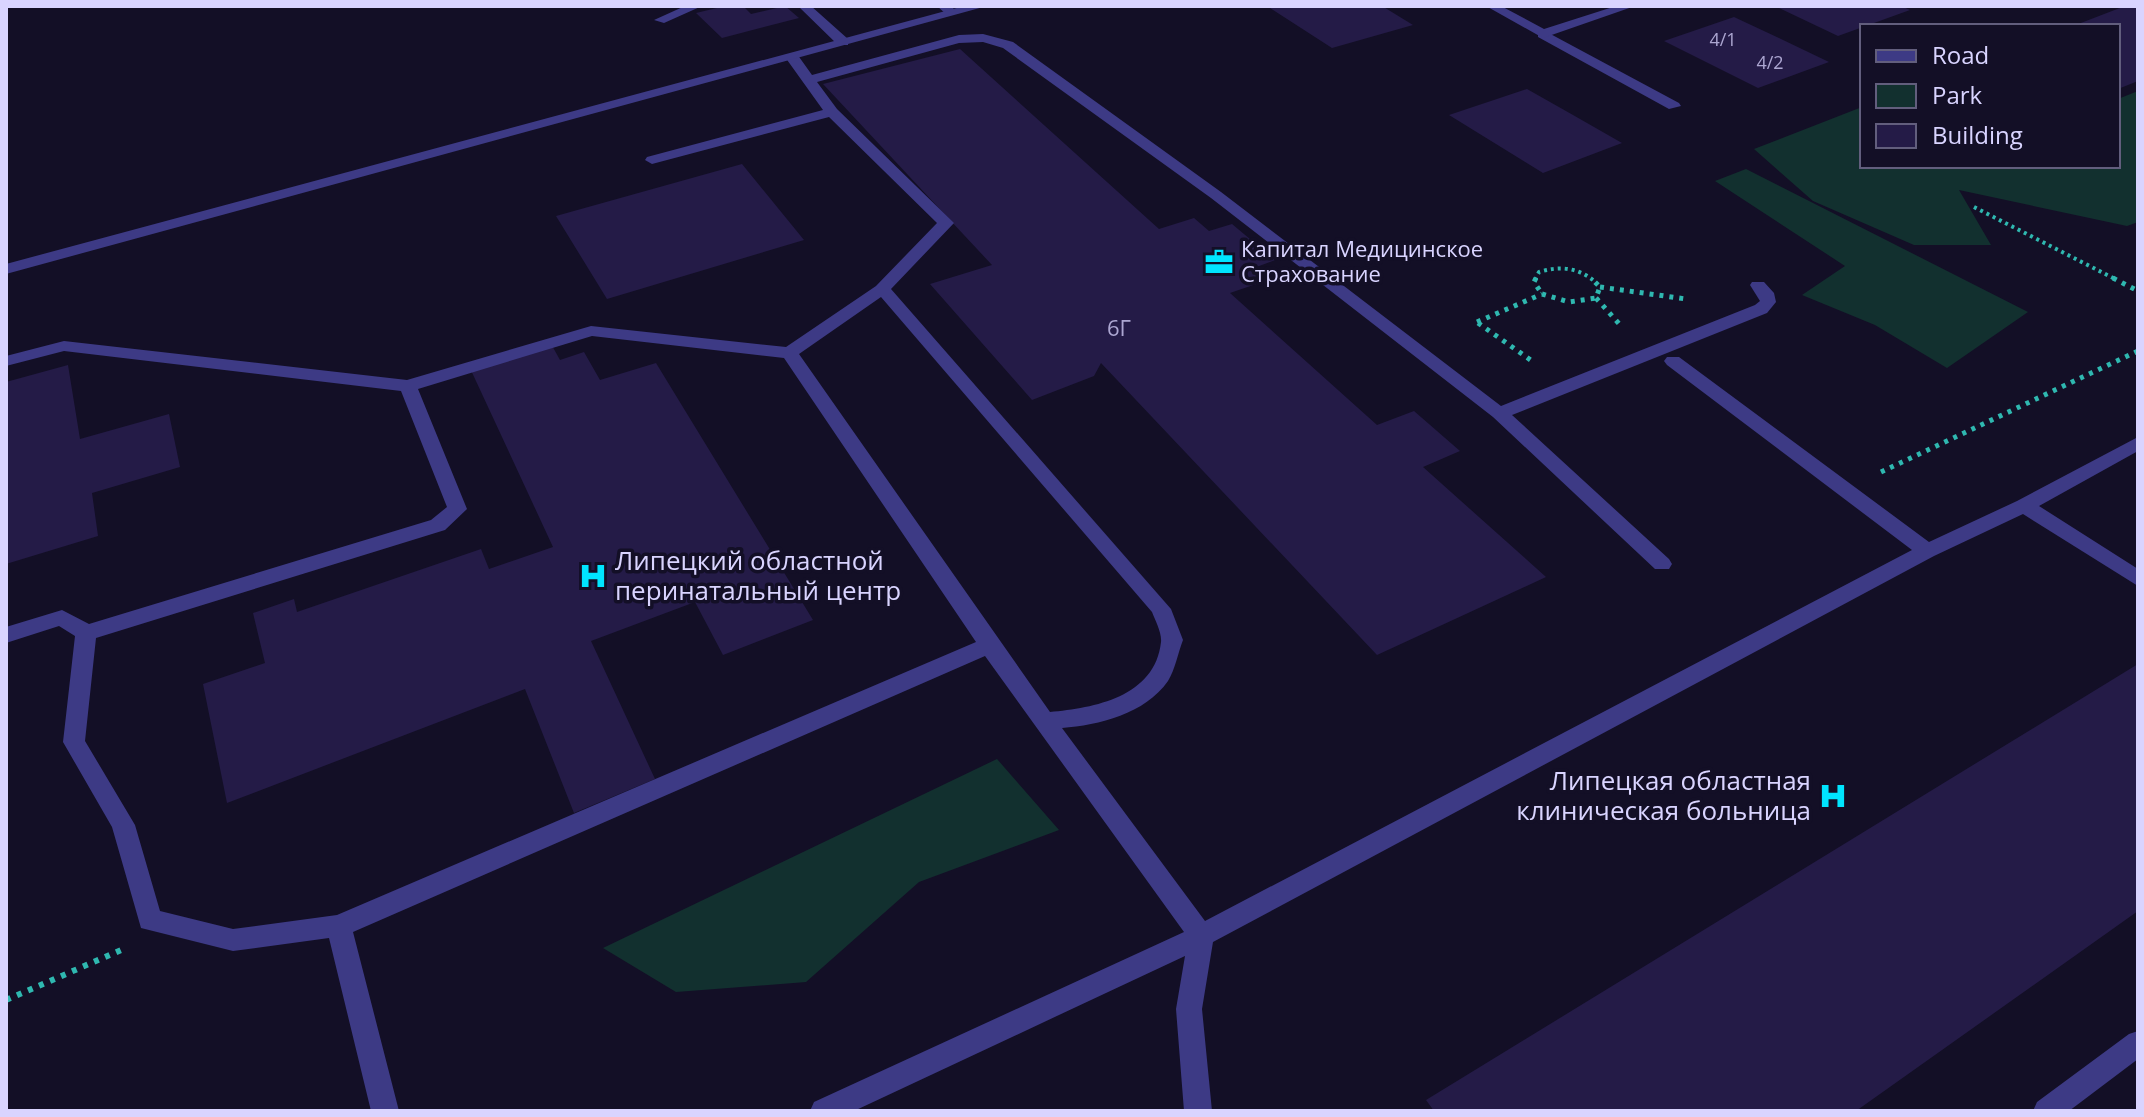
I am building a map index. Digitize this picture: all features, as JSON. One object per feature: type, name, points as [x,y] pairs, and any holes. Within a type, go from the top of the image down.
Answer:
[{"type":"street","points":[[660,20],[696,6]]},
{"type":"street","points":[[804,6],[843,42]]},
{"type":"street","points":[[6,269],[792,57],[947,9],[981,6]]},
{"type":"street","points":[[1492,6],[1674,106]]},
{"type":"street","points":[[1543,34],[1629,6]]},
{"type":"street","points":[[808,80],[959,39],[983,38],[1008,45],[1216,195],[1499,413],[1662,564]]},
{"type":"street","points":[[6,361],[64,346],[408,386],[591,331],[789,353],[882,289],[946,223],[832,112],[792,57]]},
{"type":"street","points":[[652,160],[832,112]]},
{"type":"street","points":[[1499,413],[1761,309],[1768,302],[1766,293],[1758,285]]},
{"type":"street","points":[[882,289],[1161,609],[1172,640],[1159,677],[1130,703],[1088,717],[1047,721]]},
{"type":"street","points":[[789,353],[989,645],[1201,936],[1189,1009],[1198,1111]]},
{"type":"street","points":[[1673,361],[1927,551]]},
{"type":"street","points":[[6,635],[62,618],[86,633],[438,525],[457,509],[408,386]]},
{"type":"street","points":[[824,1111],[1201,936],[1927,551],[2024,506],[2138,443]]},
{"type":"street","points":[[2024,506],[2138,579]]},
{"type":"street","points":[[86,633],[74,742],[123,825],[150,920],[233,940],[339,926],[989,645]]},
{"type":"street","points":[[339,926],[385,1111]]},
{"type":"street","points":[[2047,1111],[2138,1043]]},
{"type":"path","points":[[1974,207],[2138,291]]},
{"type":"path","points":[[1596,298],[1580,303],[1560,302],[1542,294],[1534,282],[1539,272],[1554,267],[1583,272],[1592,276],[1600,287],[1690,299]]},
{"type":"path","points":[[1596,298],[1600,287]]},
{"type":"path","points":[[1542,294],[1477,322],[1567,385]]},
{"type":"path","points":[[1596,298],[1630,336]]},
{"type":"path","points":[[1844,490],[2138,351]]},
{"type":"path","points":[[6,1000],[175,926]]},
{"type":"green space","points":[[2138,91],[2138,222],[2127,226],[1959,190],[1991,245],[1914,245],[1813,201],[1754,149],[1860,108],[1860,168],[2120,168],[2120,98]]},
{"type":"green space","points":[[1746,169],[2028,312],[1947,368],[1875,325],[1802,295],[1845,266],[1715,181]]},
{"type":"green space","points":[[997,759],[1059,830],[919,882],[806,982],[676,992],[603,948]]},
{"type":"building","points":[[725,6],[743,6],[751,14],[785,6],[799,18],[722,38],[696,13]]},
{"type":"building","points":[[1267,6],[1382,6],[1413,25],[1332,48]]},
{"type":"building","points":[[1775,6],[1901,6],[1910,10],[1871,24],[1860,24],[1860,28],[1838,36]]},
{"type":"building","points":[[2125,6],[2138,6],[2138,81],[2120,88],[2120,24],[2078,24]]},
{"type":"building","points":[[1734,17],[1829,62],[1758,88],[1664,41]]},
{"type":"building","points":[[960,49],[1159,229],[1194,218],[1209,231],[1232,224],[1275,260],[1251,269],[1265,281],[1230,293],[1377,425],[1414,411],[1460,451],[1423,467],[1546,577],[1377,655],[1101,363],[1094,376],[1032,400],[930,284],[992,265],[823,84]]},
{"type":"building","points":[[1527,89],[1622,143],[1543,173],[1449,115]]},
{"type":"building","points":[[742,164],[804,240],[607,299],[556,216]]},
{"type":"building","name":"Липецкий областной перинатальный центр","points":[[550,342],[560,360],[584,352],[600,380],[656,363],[813,620],[723,655],[695,602],[591,641],[655,779],[574,813],[525,689],[227,803],[203,684],[265,663],[253,613],[294,599],[297,612],[481,549],[489,569],[553,547],[469,366]]},
{"type":"building","points":[[68,365],[80,439],[169,414],[180,467],[92,493],[98,536],[6,564],[6,382]]},
{"type":"building","points":[[2138,664],[2138,911],[1856,1111],[1434,1111],[1426,1100]]},
{"type":"place","name":"Капитал Медицинское Страхование","points":[[1219,262]]},
{"type":"place","name":"Липецкий областной перинатальный центр","points":[[593,576]]},
{"type":"place","name":"Липецкая областная клиническая больница","points":[[1833,796]]}]
